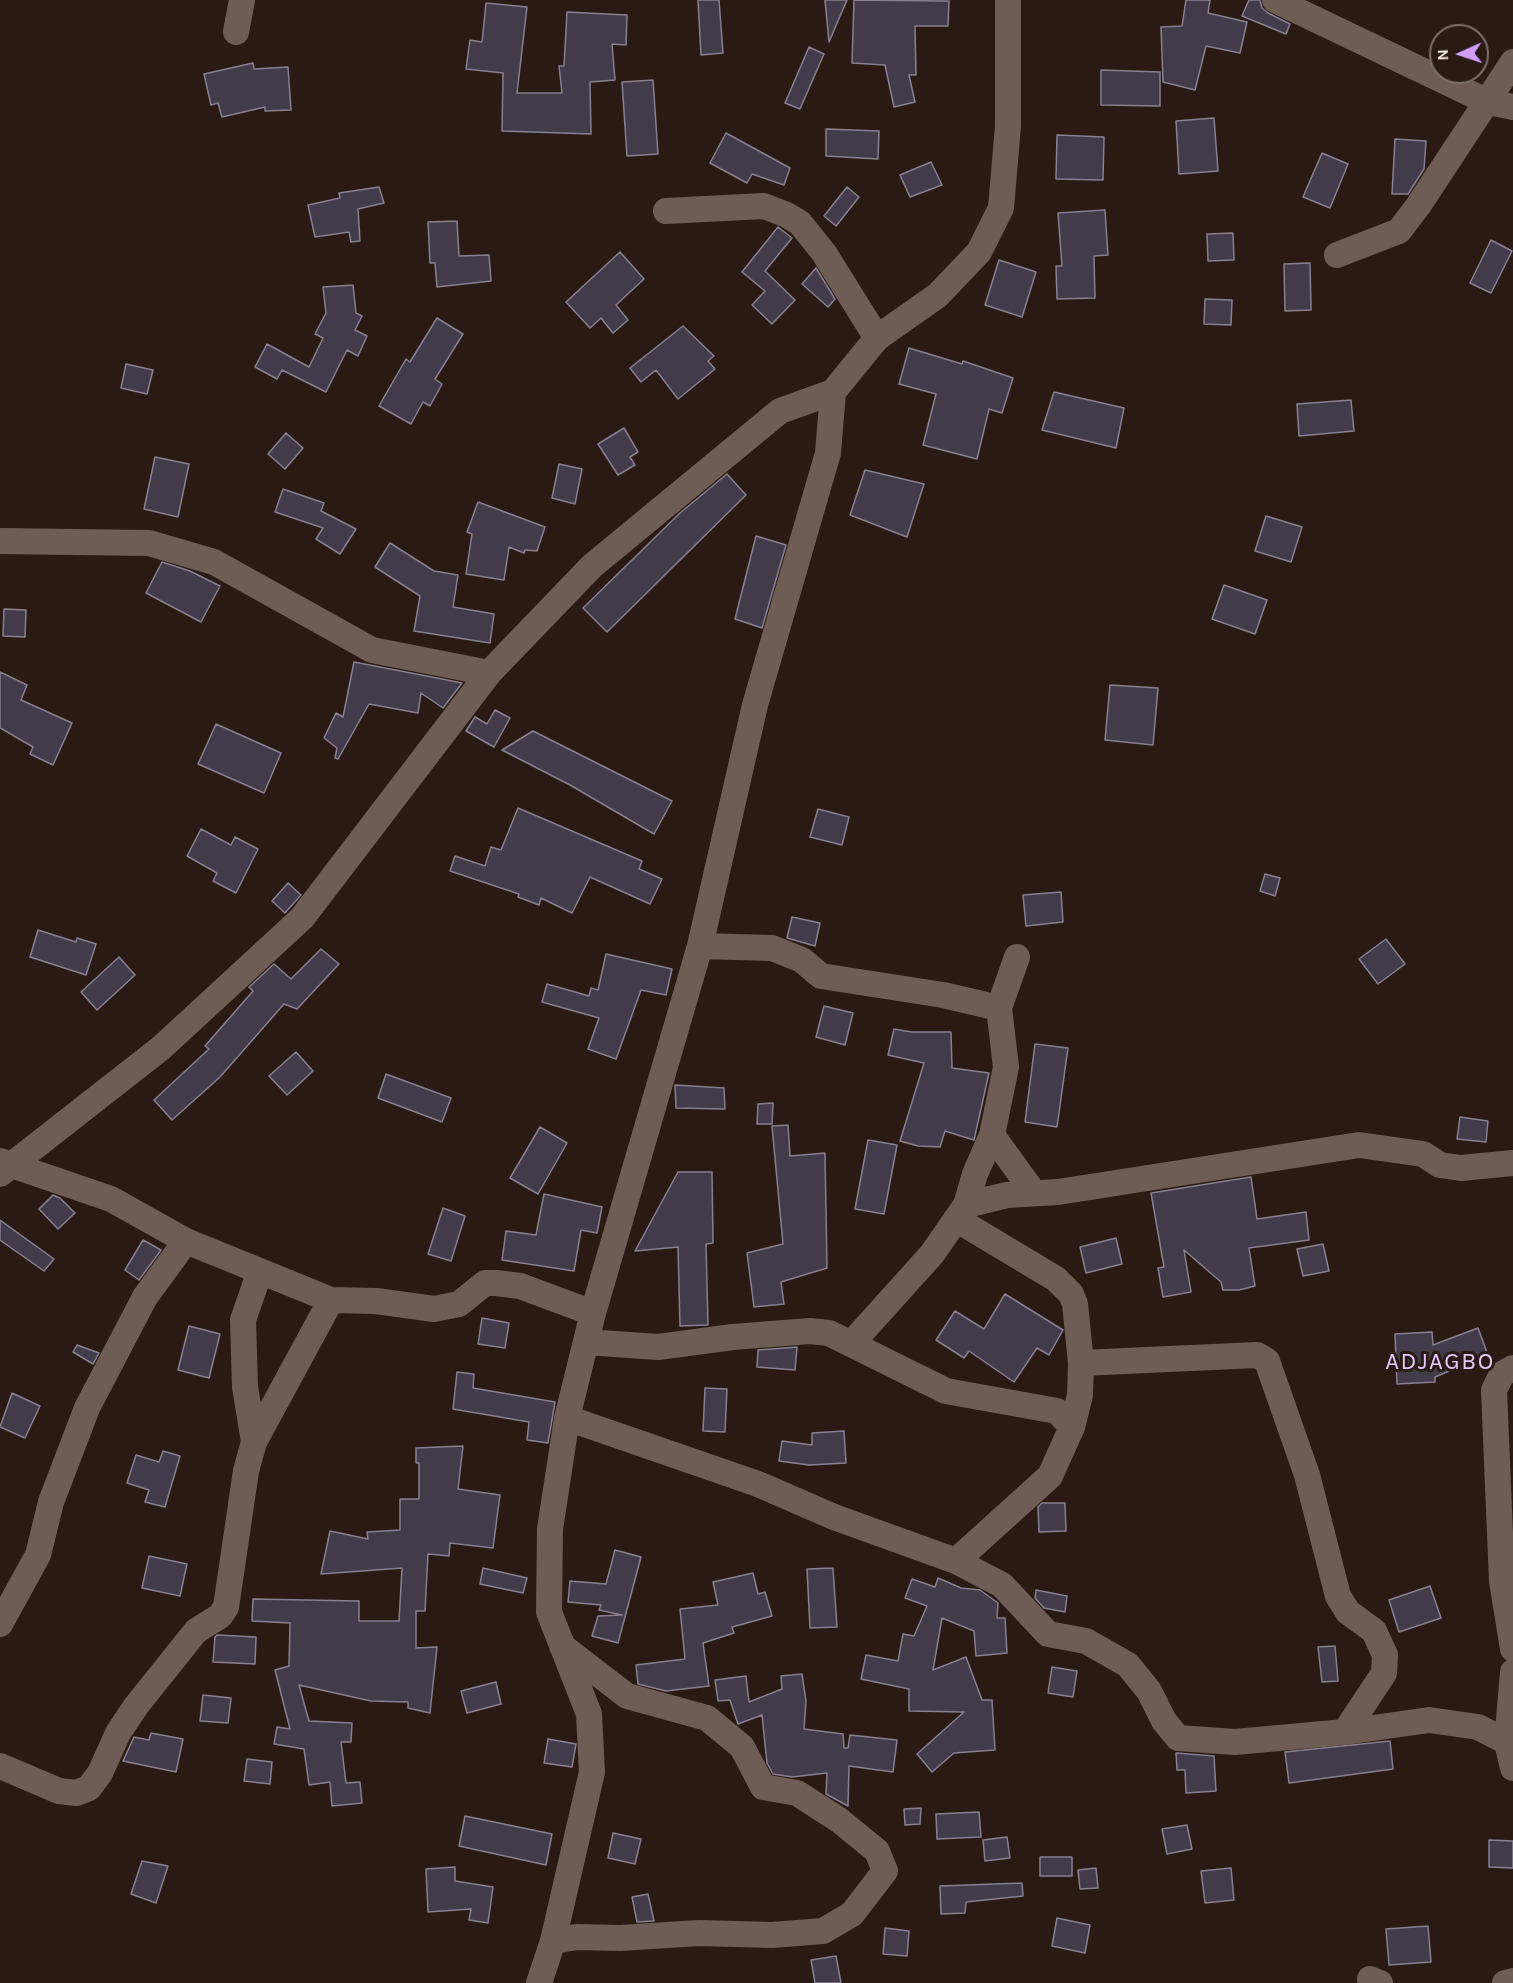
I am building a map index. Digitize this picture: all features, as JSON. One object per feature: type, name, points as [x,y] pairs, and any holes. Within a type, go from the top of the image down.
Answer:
[{"type":"street","points":[[237,32],[242,0]]},
{"type":"street","points":[[3,1167],[161,1048],[302,918],[489,673],[592,566],[780,411],[833,392],[877,338],[938,295],[979,252],[1001,208],[1008,126],[1008,0]]},
{"type":"street","points":[[1275,0],[1488,102],[1513,108]]},
{"type":"street","points":[[1337,255],[1399,231],[1419,207],[1513,62]]},
{"type":"street","points":[[666,211],[764,206],[787,215],[800,223],[824,253],[877,338]]},
{"type":"street","points":[[539,1983],[553,1941],[592,1772],[589,1714],[549,1612],[550,1529],[567,1418],[593,1313],[700,946],[755,705],[828,453],[833,392]]},
{"type":"street","points":[[5,535],[149,543],[214,562],[372,651],[489,673]]},
{"type":"street","points":[[700,946],[772,948],[802,960],[822,976],[943,996],[999,1008]]},
{"type":"street","points":[[851,1344],[932,1254],[961,1212],[992,1135],[1006,1067],[999,1008],[1017,957]]},
{"type":"street","points":[[992,1135],[1034,1193]]},
{"type":"street","points":[[961,1212],[1007,1195],[1058,1192],[1275,1156],[1359,1145],[1424,1154],[1440,1165],[1461,1168],[1513,1163]]},
{"type":"street","points":[[3,1167],[111,1199],[186,1241],[331,1300],[376,1301],[434,1309],[459,1304],[484,1283],[496,1283],[520,1286],[593,1313]]},
{"type":"street","points":[[956,1561],[1050,1476],[1072,1427],[1080,1395],[1081,1363],[1075,1304],[1071,1294],[1056,1279],[961,1212]]},
{"type":"street","points":[[0,1624],[38,1555],[51,1502],[87,1408],[145,1297],[186,1241]]},
{"type":"street","points":[[254,1442],[244,1387],[243,1320],[260,1271]]},
{"type":"street","points":[[0,1766],[59,1791],[76,1793],[89,1788],[100,1773],[118,1732],[136,1706],[196,1632],[220,1616],[226,1607],[246,1471],[254,1442],[331,1300]]},
{"type":"street","points":[[586,1342],[657,1347],[734,1337],[810,1331],[829,1334],[946,1391],[1057,1411],[1072,1427]]},
{"type":"street","points":[[1081,1363],[1257,1355],[1267,1361],[1307,1475],[1338,1596],[1348,1612],[1374,1631],[1385,1655],[1384,1674],[1345,1732]]},
{"type":"street","points":[[1513,1368],[1502,1374],[1494,1390],[1502,1581],[1513,1649]]},
{"type":"street","points":[[567,1418],[758,1484],[834,1517],[956,1561],[1002,1585],[1048,1634],[1086,1641],[1128,1665],[1149,1691],[1164,1721],[1178,1738],[1235,1742],[1345,1732],[1429,1720],[1478,1727],[1510,1742]]},
{"type":"street","points":[[553,1941],[577,1937],[620,1938],[699,1933],[772,1935],[824,1931],[852,1914],[885,1871],[877,1851],[839,1820],[797,1793],[763,1787],[742,1747],[707,1718],[627,1696],[562,1646]]},
{"type":"street","points":[[1513,1672],[1510,1742],[1513,1768]]},
{"type":"street","points":[[1505,1983],[1513,1981]]},
{"type":"building","points":[[698,0],[719,0],[723,53],[701,55]]},
{"type":"building","points":[[825,0],[847,0],[829,42]]},
{"type":"building","points":[[854,0],[949,1],[948,26],[915,26],[916,75],[909,75],[915,102],[894,107],[885,65],[852,63]]},
{"type":"building","points":[[1186,0],[1210,0],[1208,13],[1247,22],[1240,53],[1206,46],[1195,90],[1163,82],[1161,27],[1182,26]]},
{"type":"building","points":[[1249,0],[1260,0],[1262,8],[1268,13],[1290,24],[1286,34],[1242,16]]},
{"type":"building","points":[[486,3],[527,7],[517,93],[562,93],[559,66],[564,66],[567,12],[627,15],[626,45],[612,44],[615,80],[590,82],[591,134],[502,131],[503,73],[466,69],[470,40],[482,42]]},
{"type":"building","points":[[809,47],[824,54],[800,109],[785,103]]},
{"type":"building","points":[[253,63],[254,69],[288,67],[291,110],[265,111],[265,107],[222,117],[218,103],[211,105],[204,74]]},
{"type":"building","points":[[1101,70],[1160,72],[1160,106],[1101,105]]},
{"type":"building","points":[[653,80],[658,154],[627,156],[622,82]]},
{"type":"building","points":[[1214,118],[1218,171],[1179,174],[1176,121]]},
{"type":"building","points":[[826,129],[879,131],[878,159],[826,156]]},
{"type":"building","points":[[726,133],[790,168],[784,185],[752,174],[747,183],[710,163]]},
{"type":"building","points":[[1057,135],[1104,137],[1103,180],[1056,179]]},
{"type":"building","points":[[1395,139],[1426,141],[1424,169],[1408,194],[1392,194]]},
{"type":"building","points":[[1322,153],[1348,164],[1330,208],[1303,197]]},
{"type":"building","points":[[931,162],[942,185],[910,197],[900,175]]},
{"type":"building","points":[[379,187],[384,203],[358,209],[360,241],[351,242],[349,232],[315,237],[308,205],[340,198],[339,193]]},
{"type":"building","points":[[847,187],[859,197],[836,226],[824,216]]},
{"type":"building","points":[[1105,210],[1108,255],[1094,256],[1095,298],[1057,299],[1056,266],[1062,266],[1058,213]]},
{"type":"building","points":[[457,221],[459,256],[489,255],[491,281],[437,287],[435,263],[430,263],[428,222]]},
{"type":"building","points":[[778,227],[792,238],[765,271],[795,300],[772,324],[752,305],[765,291],[742,272]]},
{"type":"building","points":[[1233,233],[1234,260],[1208,261],[1207,234]]},
{"type":"building","points":[[1491,240],[1512,251],[1491,293],[1470,283]]},
{"type":"building","points":[[620,252],[644,279],[616,305],[628,320],[613,333],[601,318],[590,328],[566,302]]},
{"type":"building","points":[[999,260],[1036,272],[1022,317],[985,305]]},
{"type":"building","points":[[1310,263],[1311,310],[1285,311],[1284,264]]},
{"type":"building","points":[[816,268],[835,299],[828,307],[802,284]]},
{"type":"building","points":[[353,285],[356,313],[362,316],[355,330],[367,336],[358,356],[347,350],[326,392],[282,370],[277,379],[255,367],[267,344],[309,367],[323,338],[315,334],[326,313],[323,287]]},
{"type":"building","points":[[1205,299],[1232,300],[1231,325],[1204,324]]},
{"type":"building","points":[[437,318],[463,334],[435,379],[442,384],[430,406],[423,402],[411,424],[379,406],[406,359],[410,362]]},
{"type":"building","points":[[683,326],[714,356],[708,361],[715,369],[678,399],[656,370],[641,382],[630,368]]},
{"type":"building","points":[[909,348],[962,364],[963,361],[1013,378],[1002,413],[989,409],[977,459],[923,445],[936,394],[899,384]]},
{"type":"building","points":[[126,364],[153,370],[147,394],[121,388]]},
{"type":"building","points":[[1054,392],[1124,408],[1116,448],[1042,430]]},
{"type":"building","points":[[1351,400],[1354,431],[1299,436],[1297,404]]},
{"type":"building","points":[[624,428],[638,452],[630,457],[635,465],[618,475],[598,444]]},
{"type":"building","points":[[286,433],[303,448],[285,469],[268,454]]},
{"type":"building","points":[[155,457],[189,464],[178,517],[144,509]]},
{"type":"building","points":[[559,464],[582,469],[575,504],[552,498]]},
{"type":"building","points":[[865,470],[924,484],[907,537],[850,515]]},
{"type":"building","points":[[727,474],[746,495],[607,632],[583,608],[680,513]]},
{"type":"building","points":[[283,489],[324,503],[321,511],[356,529],[340,554],[316,539],[323,528],[275,512]]},
{"type":"building","points":[[478,502],[545,527],[537,551],[525,550],[524,553],[509,547],[504,580],[466,574],[472,534],[467,532]]},
{"type":"building","points":[[1266,516],[1302,527],[1291,562],[1255,551]]},
{"type":"building","points":[[756,536],[786,545],[762,628],[735,619]]},
{"type":"building","points":[[390,543],[434,571],[458,575],[453,607],[494,614],[490,643],[414,631],[420,596],[375,567]]},
{"type":"building","points":[[162,562],[190,571],[220,586],[201,622],[146,593]]},
{"type":"building","points":[[1224,585],[1267,600],[1255,634],[1212,619]]},
{"type":"building","points":[[4,609],[26,610],[25,637],[3,636]]},
{"type":"building","points":[[354,662],[462,683],[443,708],[421,693],[418,713],[369,704],[338,759],[335,758],[337,748],[324,738],[336,713],[343,717]]},
{"type":"building","points":[[0,672],[27,685],[21,700],[72,723],[53,765],[30,754],[33,747],[0,728]]},
{"type":"building","points":[[1110,685],[1158,688],[1153,745],[1105,740]]},
{"type":"building","points":[[495,710],[510,718],[494,747],[466,731],[475,717],[487,724]]},
{"type":"building","points":[[216,724],[281,753],[264,793],[198,764]]},
{"type":"building","points":[[533,731],[672,801],[654,834],[570,785],[502,750]]},
{"type":"building","points":[[518,808],[642,861],[639,869],[662,879],[650,904],[590,877],[572,913],[541,898],[539,905],[518,897],[519,894],[450,871],[455,856],[485,866],[491,847],[501,850]]},
{"type":"building","points":[[818,809],[849,817],[842,845],[810,837]]},
{"type":"building","points":[[201,829],[231,845],[235,837],[258,849],[236,893],[213,881],[217,873],[187,856]]},
{"type":"building","points":[[1265,874],[1280,878],[1275,896],[1260,891]]},
{"type":"building","points":[[288,883],[301,895],[285,913],[272,901]]},
{"type":"building","points":[[1061,892],[1063,922],[1026,926],[1023,895]]},
{"type":"building","points":[[792,917],[820,923],[815,946],[787,938]]},
{"type":"building","points":[[38,930],[76,942],[77,938],[96,944],[86,975],[30,957]]},
{"type":"building","points":[[1386,939],[1405,964],[1378,984],[1359,959]]},
{"type":"building","points":[[321,949],[339,964],[297,1009],[284,1004],[220,1077],[172,1120],[154,1100],[209,1049],[205,1046],[253,991],[249,987],[274,964],[291,979]]},
{"type":"building","points":[[606,954],[672,969],[666,995],[641,990],[616,1059],[588,1049],[599,1018],[542,1002],[547,984],[589,996],[591,988],[598,990]]},
{"type":"building","points":[[119,957],[135,975],[97,1010],[81,992]]},
{"type":"building","points":[[824,1006],[853,1013],[845,1045],[816,1037]]},
{"type":"building","points":[[894,1029],[912,1032],[951,1032],[952,1068],[989,1073],[974,1140],[945,1131],[940,1147],[918,1146],[900,1141],[924,1063],[888,1055]]},
{"type":"building","points":[[1035,1044],[1068,1048],[1057,1127],[1025,1122]]},
{"type":"building","points":[[296,1052],[313,1071],[287,1095],[269,1076]]},
{"type":"building","points":[[386,1074],[451,1098],[442,1122],[378,1098]]},
{"type":"building","points":[[675,1085],[724,1088],[725,1109],[676,1108]]},
{"type":"building","points":[[773,1103],[772,1124],[757,1124],[758,1104]]},
{"type":"building","points":[[1460,1117],[1488,1121],[1486,1142],[1457,1139]]},
{"type":"building","points":[[788,1125],[790,1156],[825,1153],[827,1268],[781,1282],[784,1304],[754,1307],[747,1253],[783,1244],[772,1126]]},
{"type":"building","points":[[540,1127],[567,1143],[538,1194],[510,1178]]},
{"type":"building","points":[[868,1140],[897,1145],[884,1214],[855,1209]]},
{"type":"building","points":[[678,1172],[712,1172],[713,1243],[706,1244],[708,1325],[680,1326],[678,1247],[635,1251]]},
{"type":"building","points":[[1251,1177],[1257,1219],[1306,1212],[1309,1240],[1249,1248],[1255,1286],[1239,1290],[1223,1290],[1221,1282],[1184,1250],[1191,1292],[1163,1297],[1158,1268],[1164,1267],[1151,1193]]},
{"type":"building","points":[[544,1194],[602,1207],[597,1233],[581,1230],[574,1271],[502,1260],[506,1231],[536,1235]]},
{"type":"building","points":[[53,1195],[60,1198],[75,1213],[58,1229],[39,1209]]},
{"type":"building","points":[[443,1208],[465,1216],[451,1261],[428,1254]]},
{"type":"building","points":[[0,1220],[54,1259],[44,1271],[0,1240]]},
{"type":"building","points":[[1116,1238],[1122,1264],[1086,1273],[1080,1247]]},
{"type":"building","points":[[143,1240],[161,1250],[139,1280],[125,1270]]},
{"type":"building","points":[[1323,1244],[1329,1271],[1303,1276],[1297,1249]]},
{"type":"building","points":[[1005,1294],[1063,1330],[1049,1355],[1037,1348],[1014,1382],[969,1351],[964,1358],[936,1340],[955,1311],[984,1329]]},
{"type":"building","points":[[482,1318],[509,1323],[505,1348],[478,1344]]},
{"type":"building","points":[[189,1326],[220,1334],[209,1378],[178,1370]]},
{"type":"building","points":[[1478,1328],[1488,1355],[1435,1377],[1435,1382],[1397,1384],[1395,1334],[1432,1332],[1433,1345]]},
{"type":"building","points":[[77,1345],[99,1353],[93,1364],[73,1352]]},
{"type":"building","points":[[797,1347],[795,1370],[757,1367],[758,1350]]},
{"type":"building","points":[[457,1372],[474,1374],[473,1388],[555,1402],[548,1443],[527,1440],[529,1422],[453,1409]]},
{"type":"building","points":[[705,1388],[727,1389],[725,1432],[703,1431]]},
{"type":"building","points":[[12,1393],[40,1406],[25,1438],[0,1427]]},
{"type":"building","points":[[844,1431],[846,1463],[809,1465],[779,1461],[782,1441],[812,1445],[812,1433]]},
{"type":"building","points":[[463,1446],[458,1489],[500,1495],[493,1548],[450,1543],[449,1556],[428,1554],[425,1611],[416,1611],[416,1648],[437,1647],[430,1713],[408,1708],[408,1702],[371,1701],[299,1685],[309,1721],[352,1723],[351,1742],[341,1742],[346,1783],[360,1782],[362,1803],[332,1806],[330,1782],[309,1785],[304,1749],[274,1744],[277,1727],[290,1729],[275,1670],[289,1666],[290,1623],[252,1621],[253,1599],[359,1601],[359,1621],[399,1621],[402,1568],[321,1574],[330,1531],[368,1539],[367,1532],[400,1530],[400,1499],[419,1499],[419,1463],[416,1463],[416,1448]]},
{"type":"building","points":[[163,1451],[180,1456],[165,1507],[145,1502],[149,1490],[127,1483],[136,1455],[159,1462]]},
{"type":"building","points":[[1042,1503],[1065,1503],[1066,1531],[1039,1532],[1038,1507]]},
{"type":"building","points":[[615,1550],[641,1557],[618,1643],[592,1636],[598,1616],[622,1615],[599,1610],[601,1605],[568,1602],[570,1581],[606,1584]]},
{"type":"building","points":[[149,1556],[187,1564],[180,1596],[142,1588]]},
{"type":"building","points":[[483,1568],[527,1578],[523,1593],[480,1584]]},
{"type":"building","points":[[833,1568],[837,1627],[810,1628],[807,1569]]},
{"type":"building","points":[[753,1573],[758,1594],[765,1592],[772,1616],[732,1627],[734,1633],[703,1643],[709,1686],[666,1691],[638,1684],[636,1665],[685,1659],[680,1609],[718,1605],[713,1582]]},
{"type":"building","points":[[938,1578],[961,1588],[980,1590],[998,1603],[997,1618],[1005,1618],[1007,1653],[976,1656],[974,1631],[942,1618],[933,1670],[966,1657],[982,1700],[992,1700],[995,1750],[954,1753],[932,1772],[917,1754],[964,1712],[909,1711],[909,1689],[861,1679],[866,1655],[898,1661],[903,1634],[914,1636],[927,1606],[905,1598],[912,1579],[935,1587]]},
{"type":"building","points":[[1430,1586],[1441,1618],[1399,1632],[1389,1600]]},
{"type":"building","points":[[1036,1590],[1067,1596],[1065,1612],[1044,1608],[1035,1598]]},
{"type":"building","points":[[217,1635],[256,1637],[255,1664],[213,1662]]},
{"type":"building","points":[[1335,1646],[1338,1681],[1322,1682],[1318,1647]]},
{"type":"building","points":[[1052,1667],[1077,1671],[1073,1697],[1048,1693]]},
{"type":"building","points":[[802,1674],[806,1701],[804,1729],[843,1734],[844,1748],[848,1748],[850,1735],[897,1740],[893,1772],[849,1766],[848,1806],[826,1794],[827,1773],[792,1777],[773,1774],[767,1763],[762,1715],[738,1724],[730,1700],[718,1701],[715,1680],[746,1676],[749,1702],[782,1689],[781,1676]]},
{"type":"building","points":[[496,1682],[501,1704],[467,1713],[461,1691]]},
{"type":"building","points":[[203,1695],[231,1698],[228,1723],[200,1721]]},
{"type":"building","points":[[151,1733],[183,1739],[176,1772],[123,1761],[134,1737],[149,1740]]},
{"type":"building","points":[[548,1739],[576,1744],[572,1767],[544,1763]]},
{"type":"building","points":[[1390,1741],[1393,1769],[1289,1783],[1285,1752]]},
{"type":"building","points":[[1176,1753],[1214,1756],[1216,1791],[1186,1793],[1185,1770],[1177,1770]]},
{"type":"building","points":[[247,1759],[272,1762],[270,1784],[244,1781]]},
{"type":"building","points":[[921,1808],[920,1824],[905,1825],[904,1809]]},
{"type":"building","points":[[979,1812],[981,1837],[937,1839],[936,1814]]},
{"type":"building","points":[[465,1816],[552,1834],[546,1865],[459,1846]]},
{"type":"building","points":[[1187,1825],[1192,1849],[1167,1854],[1162,1829]]},
{"type":"building","points":[[613,1833],[641,1839],[635,1864],[608,1858]]},
{"type":"building","points":[[1007,1837],[1010,1858],[985,1861],[983,1840]]},
{"type":"building","points":[[1489,1840],[1513,1841],[1513,1868],[1489,1867]]},
{"type":"building","points":[[1040,1857],[1072,1857],[1072,1876],[1040,1876]]},
{"type":"building","points":[[142,1861],[168,1866],[156,1903],[131,1894]]},
{"type":"building","points":[[455,1867],[455,1881],[493,1887],[488,1923],[469,1920],[471,1909],[428,1912],[426,1869]]},
{"type":"building","points":[[1096,1868],[1098,1888],[1080,1889],[1078,1870]]},
{"type":"building","points":[[1231,1868],[1234,1900],[1205,1903],[1201,1871]]},
{"type":"building","points":[[1022,1883],[1023,1896],[966,1902],[965,1913],[941,1914],[940,1886]]},
{"type":"building","points":[[648,1894],[654,1921],[637,1922],[632,1897]]},
{"type":"building","points":[[1057,1918],[1090,1925],[1085,1953],[1052,1946]]},
{"type":"building","points":[[1428,1926],[1431,1962],[1389,1965],[1386,1929]]},
{"type":"building","points":[[885,1928],[909,1931],[907,1956],[883,1954]]},
{"type":"building","points":[[836,1956],[841,1983],[815,1983],[811,1960]]},
{"type":"district","name":"ADJAGBO","points":[[1440,1362]]}]
